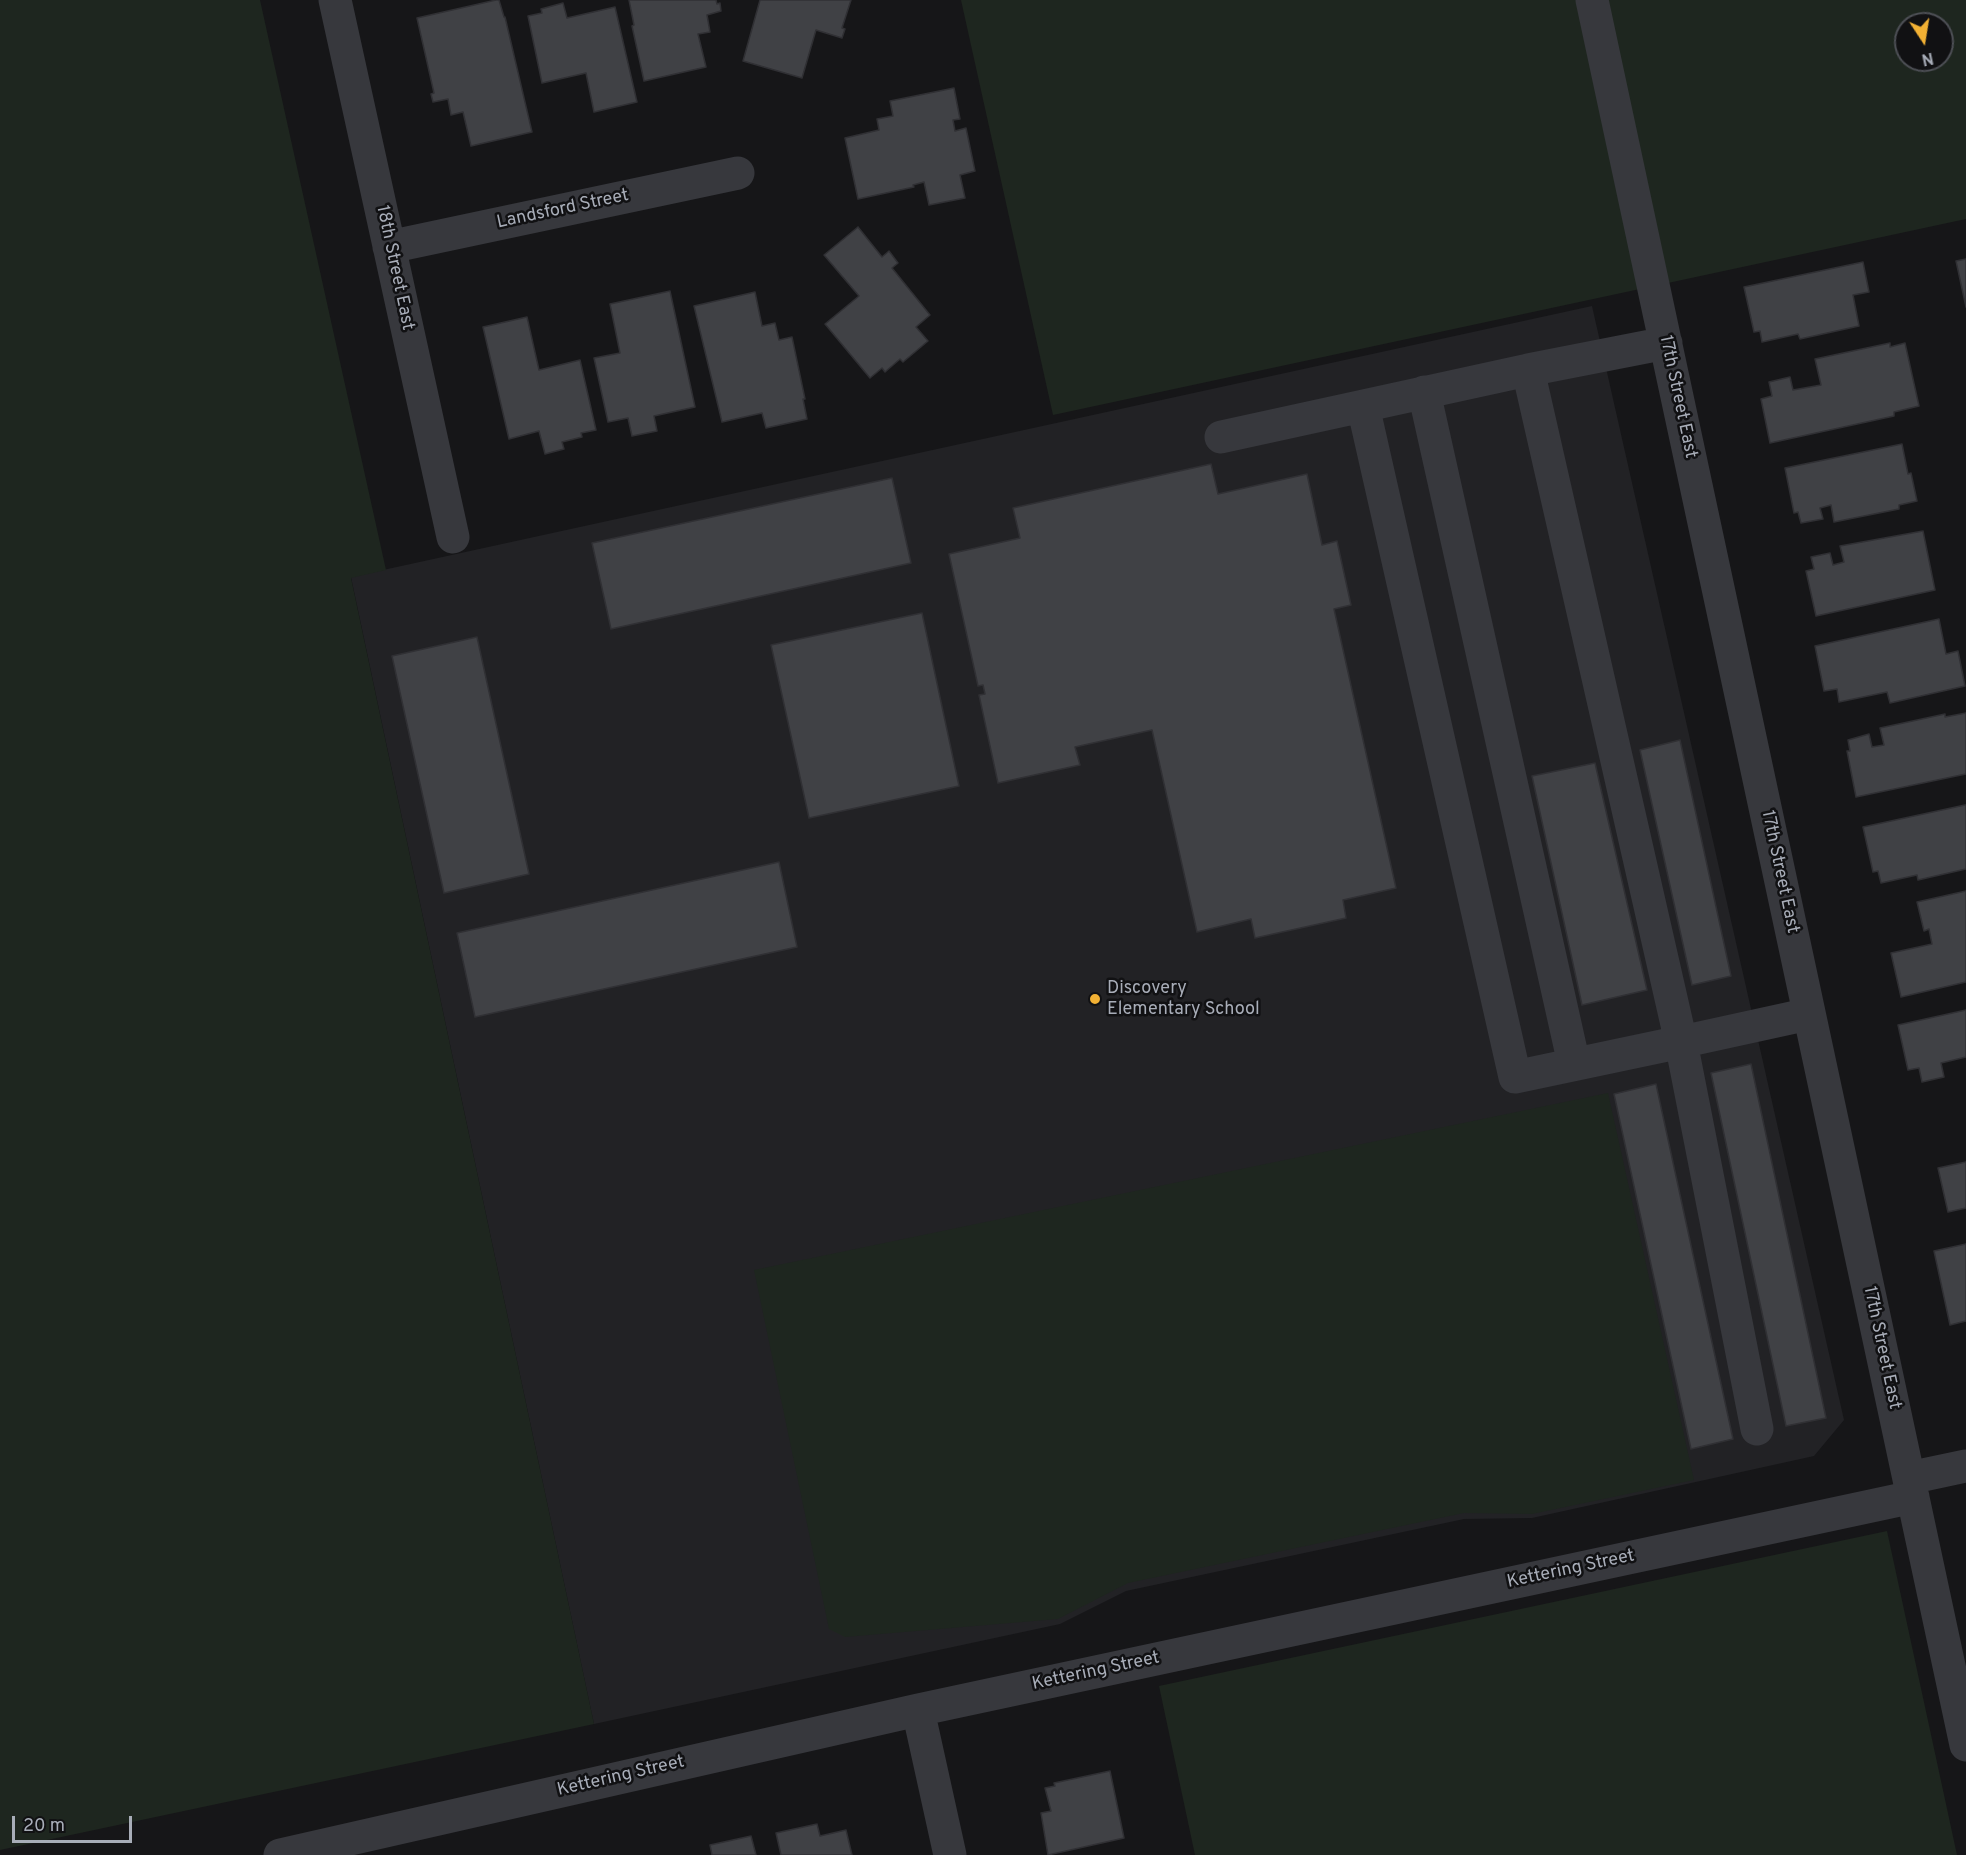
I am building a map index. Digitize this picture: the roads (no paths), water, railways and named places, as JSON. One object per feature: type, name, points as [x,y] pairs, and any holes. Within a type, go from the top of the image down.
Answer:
[{"type":"street","name":"18th Street East","points":[[335,0],[453,537]]},
{"type":"street","name":"17th Street East","points":[[1592,0],[1966,1745]]},
{"type":"street","name":"Landsford Street","points":[[389,247],[738,173]]},
{"type":"street","points":[[1221,437],[1528,369],[1665,343]]},
{"type":"street","points":[[1528,369],[1681,1042],[1757,1429]]},
{"type":"street","points":[[1424,392],[1574,1064]]},
{"type":"street","points":[[1363,406],[1515,1077],[1809,1014]]},
{"type":"street","name":"Kettering Street","points":[[280,1855],[1911,1487],[1966,1466]]},
{"type":"street","points":[[918,1710],[950,1855]]},
{"type":"place","name":"Discovery Elementary School","points":[[1095,999]]}]
